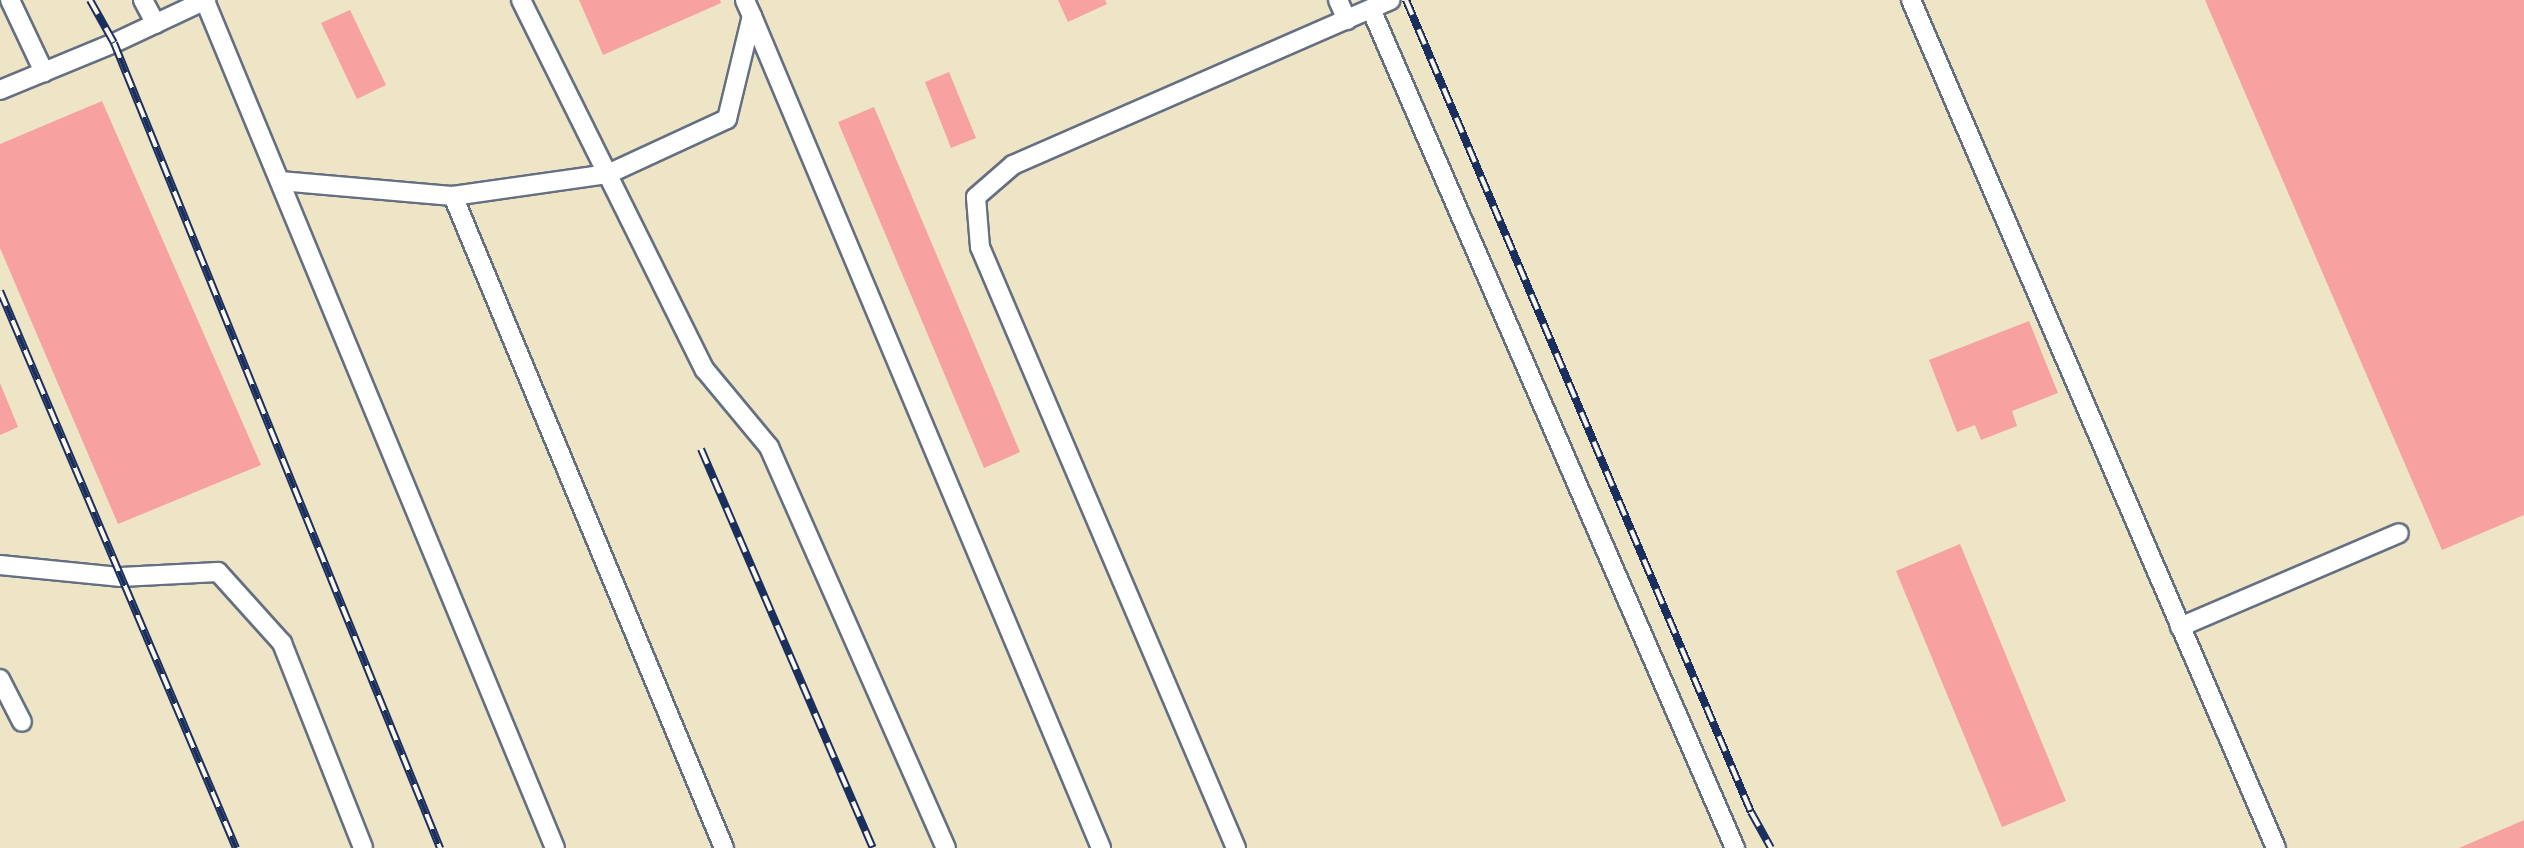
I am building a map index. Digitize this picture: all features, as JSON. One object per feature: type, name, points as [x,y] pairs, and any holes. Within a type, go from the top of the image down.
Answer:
[{"type":"lane","points":[[10,0],[44,72]]},
{"type":"lane","points":[[143,0],[156,24]]},
{"type":"lane","points":[[0,90],[206,0],[555,848]]},
{"type":"lane","points":[[521,0],[705,370],[769,447],[946,848]]},
{"type":"lane","points":[[1338,0],[1347,20]]},
{"type":"lane","points":[[1236,848],[980,247],[976,197],[1013,165],[1391,0]]},
{"type":"lane","points":[[1911,0],[2276,848]]},
{"type":"lane","points":[[281,181],[453,196],[608,174],[727,119],[749,8]]},
{"type":"lane","points":[[749,8],[1101,848]]},
{"type":"lane","points":[[1371,9],[1735,848]]},
{"type":"lane","points":[[453,196],[724,848]]},
{"type":"lane","points":[[2180,627],[2399,533]]},
{"type":"lane","points":[[0,565],[121,578],[218,572],[282,643],[363,848]]},
{"type":"lane","points":[[0,679],[22,722]]},
{"type":"building","points":[[579,0],[720,0],[721,3],[603,55]]},
{"type":"building","points":[[1058,0],[1105,0],[1107,4],[1068,22]]},
{"type":"building","points":[[2205,0],[2524,0],[2524,515],[2442,550]]},
{"type":"building","points":[[350,10],[386,85],[357,99],[321,23]]},
{"type":"building","points":[[949,72],[976,138],[951,148],[925,82]]},
{"type":"building","points":[[102,101],[261,465],[118,524],[0,248],[0,144]]},
{"type":"building","points":[[874,107],[1020,452],[984,468],[838,122]]},
{"type":"building","points":[[2029,321],[2058,393],[2012,411],[2017,426],[1981,440],[1975,425],[1957,432],[1929,360]]},
{"type":"building","points":[[0,383],[18,427],[0,435]]},
{"type":"building","points":[[1960,544],[2066,801],[2002,827],[1896,571]]},
{"type":"building","points":[[2524,820],[2524,848],[2459,848]]},
{"type":"railway","points":[[90,0],[114,43],[440,848]]},
{"type":"railway","points":[[1406,0],[1751,812],[1771,848]]},
{"type":"railway","points":[[0,291],[236,848]]},
{"type":"railway","points":[[701,449],[873,848]]}]
